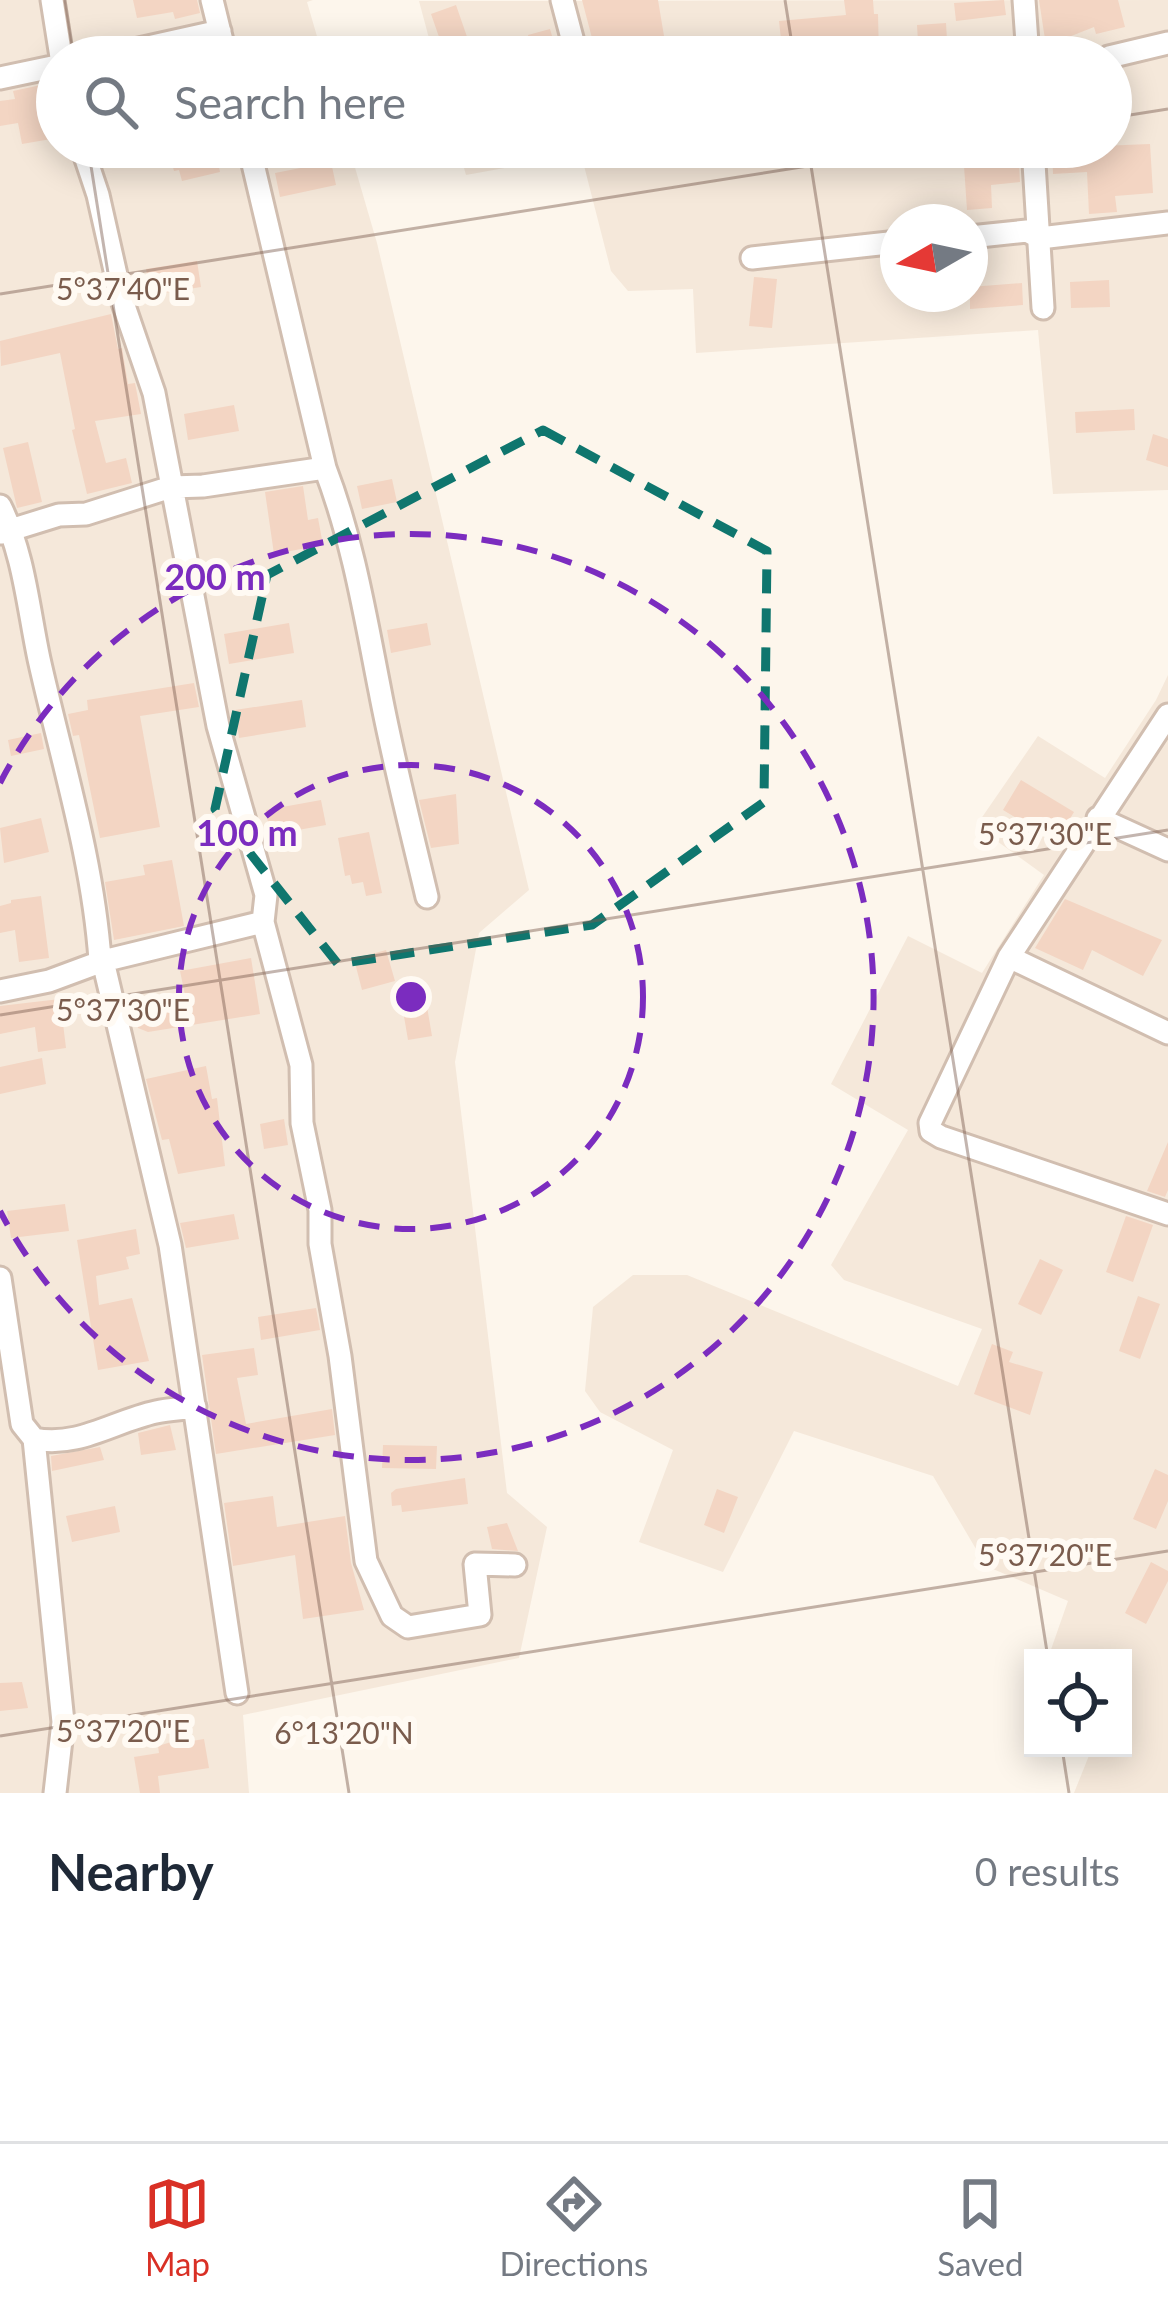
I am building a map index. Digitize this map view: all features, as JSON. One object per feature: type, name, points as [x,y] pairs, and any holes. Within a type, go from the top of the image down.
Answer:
[{"type":"street","points":[[52,0],[58,36]]},
{"type":"street","points":[[212,0],[221,36]]},
{"type":"street","points":[[562,0],[571,36]]},
{"type":"street","points":[[1024,0],[1027,36]]},
{"type":"street","points":[[198,36],[220,31]]},
{"type":"street","points":[[1132,51],[1168,43]]},
{"type":"street","points":[[0,78],[36,70]]},
{"type":"street","points":[[89,168],[121,297],[154,393],[218,726],[266,895],[263,922],[301,1065],[302,1124],[320,1210],[320,1244],[340,1356],[366,1561],[392,1616],[408,1627],[480,1615],[475,1564],[515,1565]]},
{"type":"street","points":[[254,168],[325,468],[344,517],[368,618],[427,897]]},
{"type":"street","points":[[1035,168],[1042,308]]},
{"type":"street","points":[[988,235],[1028,231],[1040,238],[1168,224]]},
{"type":"street","points":[[752,258],[880,244]]},
{"type":"street","points":[[6,531],[59,514],[86,514],[171,487],[325,468]]},
{"type":"street","points":[[0,506],[6,531],[18,545],[102,960],[170,1245],[237,1693]]},
{"type":"street","points":[[1168,715],[1009,957],[930,1119],[931,1131],[1168,1214]]},
{"type":"street","points":[[1097,818],[1168,850]]},
{"type":"street","points":[[0,991],[49,981],[102,960],[263,922]]},
{"type":"street","points":[[1009,957],[1168,1033]]},
{"type":"street","points":[[0,1278],[22,1424],[34,1438],[63,1722],[56,1793]]},
{"type":"street","points":[[34,1438],[54,1443],[76,1439],[155,1412],[195,1407]]},
{"type":"highlighted area","points":[[543,430],[767,551],[764,802],[592,925],[338,964],[215,809],[267,575]]},
{"type":"shaded area","points":[[0,0],[313,0],[307,2],[317,36],[36,36],[36,168],[355,168],[377,243],[529,890],[479,933],[455,1062],[507,1493],[547,1527],[519,1658],[243,1715],[249,1793],[0,1793]]},
{"type":"shaded area","points":[[1168,0],[1168,490],[1053,494],[1038,330],[696,353],[693,289],[628,291],[611,271],[585,168],[1132,168],[1132,36],[428,36],[419,1]]},
{"type":"shaded area","points":[[464,168],[504,168],[466,175]]},
{"type":"shaded area","points":[[1168,675],[1168,1793],[1074,1793],[1088,1757],[1132,1757],[1132,1649],[1051,1649],[1068,1601],[986,1566],[933,1476],[794,1431],[723,1572],[639,1542],[673,1450],[600,1412],[585,1391],[593,1307],[633,1275],[687,1275],[958,1386],[982,1329],[844,1280],[831,1265],[908,1130],[831,1084],[908,936],[982,973],[1044,875],[976,826],[1038,736],[1105,778]]},
{"type":"building","points":[[133,0],[197,0],[200,13],[175,19],[173,12],[137,18]]},
{"type":"building","points":[[582,0],[658,0],[664,36],[591,36]]},
{"type":"building","points":[[844,0],[873,0],[879,36],[781,36],[779,21],[846,15]]},
{"type":"building","points":[[1004,0],[1006,15],[956,21],[954,3]]},
{"type":"building","points":[[1039,0],[1118,0],[1125,27],[1096,34],[1094,27],[1071,36],[1044,36]]},
{"type":"building","points":[[456,5],[467,36],[439,36],[431,14]]},
{"type":"building","points":[[946,23],[947,36],[918,36],[917,25]]},
{"type":"building","points":[[550,29],[552,36],[528,36]]},
{"type":"building","points":[[36,86],[36,142],[22,144],[18,123],[0,126],[0,101],[15,99],[13,91]]},
{"type":"building","points":[[1150,144],[1153,193],[1115,196],[1117,212],[1089,214],[1087,172],[1053,174],[1053,168],[1132,168],[1132,145]]},
{"type":"building","points":[[173,168],[219,168],[220,172],[182,181],[179,170]]},
{"type":"building","points":[[332,168],[336,185],[280,197],[275,173]]},
{"type":"building","points":[[964,168],[1019,168],[1020,182],[991,185],[992,208],[967,204]]},
{"type":"building","points":[[197,261],[201,287],[151,295],[146,269]]},
{"type":"building","points":[[754,277],[777,279],[772,328],[749,326]]},
{"type":"building","points":[[1109,280],[1110,307],[1071,308],[1070,282]]},
{"type":"building","points":[[1022,283],[1023,305],[988,308],[988,286]]},
{"type":"building","points":[[111,314],[128,384],[135,383],[141,414],[95,421],[106,463],[126,458],[132,483],[87,494],[60,353],[1,366],[0,341]]},
{"type":"building","points":[[234,405],[239,431],[188,440],[184,414]]},
{"type":"building","points":[[1134,409],[1135,430],[1076,433],[1075,412]]},
{"type":"building","points":[[1153,434],[1168,439],[1168,467],[1146,460]]},
{"type":"building","points":[[28,442],[42,502],[17,508],[3,448]]},
{"type":"building","points":[[392,479],[397,502],[362,509],[357,486]]},
{"type":"building","points":[[303,486],[308,520],[318,518],[323,545],[274,554],[265,492]]},
{"type":"building","points":[[289,623],[294,653],[229,664],[224,634]]},
{"type":"building","points":[[427,623],[431,645],[391,653],[387,630]]},
{"type":"building","points":[[194,683],[199,707],[140,716],[160,827],[100,838],[79,735],[73,736],[68,714],[88,710],[87,700]]},
{"type":"building","points":[[302,700],[306,727],[239,738],[235,710]]},
{"type":"building","points":[[41,733],[44,749],[11,756],[8,740]]},
{"type":"building","points":[[1021,780],[1074,812],[1056,842],[1003,810]]},
{"type":"building","points":[[456,794],[459,844],[431,848],[419,800]]},
{"type":"building","points":[[321,800],[326,825],[270,835],[266,810]]},
{"type":"building","points":[[41,818],[49,852],[4,863],[0,828]]},
{"type":"building","points":[[369,832],[382,893],[366,896],[363,882],[352,884],[350,875],[345,876],[338,838]]},
{"type":"building","points":[[172,860],[184,926],[114,940],[105,882],[145,875],[143,865]]},
{"type":"building","points":[[41,896],[49,958],[19,962],[15,930],[0,933],[0,906]]},
{"type":"building","points":[[1065,899],[1162,940],[1143,976],[1092,950],[1083,970],[1035,948]]},
{"type":"building","points":[[386,950],[395,981],[362,990],[354,959]]},
{"type":"building","points":[[251,958],[260,1014],[148,1032],[138,1028],[134,1009],[138,1004],[185,995],[180,971]]},
{"type":"building","points":[[423,983],[432,1036],[408,1040],[399,987]]},
{"type":"building","points":[[60,999],[66,1048],[38,1052],[35,1027],[0,1034],[0,1006]]},
{"type":"building","points":[[42,1058],[46,1084],[0,1094],[0,1067]]},
{"type":"building","points":[[206,1066],[212,1099],[217,1098],[225,1166],[178,1174],[169,1139],[162,1140],[146,1079]]},
{"type":"building","points":[[284,1119],[288,1145],[264,1149],[260,1124]]},
{"type":"building","points":[[1168,1142],[1168,1190],[1165,1197],[1147,1191]]},
{"type":"building","points":[[65,1204],[69,1231],[11,1238],[7,1211]]},
{"type":"building","points":[[234,1214],[239,1239],[186,1248],[180,1223]]},
{"type":"building","points":[[1126,1216],[1153,1225],[1133,1282],[1106,1272]]},
{"type":"building","points":[[136,1229],[140,1254],[126,1257],[129,1269],[96,1276],[99,1305],[132,1298],[149,1361],[98,1370],[77,1240]]},
{"type":"building","points":[[1040,1259],[1063,1270],[1041,1315],[1018,1304]]},
{"type":"building","points":[[1138,1296],[1160,1304],[1140,1359],[1119,1351]]},
{"type":"building","points":[[316,1308],[320,1330],[261,1340],[258,1317]]},
{"type":"building","points":[[992,1344],[1013,1352],[1009,1362],[1043,1372],[1030,1415],[974,1394]]},
{"type":"building","points":[[254,1348],[258,1375],[237,1378],[246,1424],[332,1409],[335,1435],[216,1454],[202,1355]]},
{"type":"building","points":[[170,1425],[176,1450],[141,1455],[138,1433]]},
{"type":"building","points":[[383,1445],[437,1446],[436,1469],[382,1468]]},
{"type":"building","points":[[100,1447],[104,1460],[52,1471],[51,1456]]},
{"type":"building","points":[[1155,1469],[1168,1475],[1168,1501],[1156,1529],[1133,1519]]},
{"type":"building","points":[[465,1478],[468,1504],[402,1512],[401,1505],[392,1506],[391,1493],[396,1489]]},
{"type":"building","points":[[717,1489],[738,1497],[724,1533],[704,1525]]},
{"type":"building","points":[[273,1496],[277,1527],[345,1516],[364,1610],[303,1619],[295,1555],[233,1566],[224,1503]]},
{"type":"building","points":[[115,1506],[120,1532],[72,1542],[66,1516]]},
{"type":"building","points":[[507,1523],[518,1551],[492,1549],[487,1527]]},
{"type":"building","points":[[1151,1562],[1168,1571],[1168,1581],[1146,1624],[1125,1613]]},
{"type":"building","points":[[22,1682],[28,1708],[0,1711],[0,1683]]},
{"type":"building","points":[[191,1736],[192,1741],[204,1739],[209,1768],[158,1776],[160,1793],[140,1793],[134,1757],[159,1753],[158,1746]]}]
